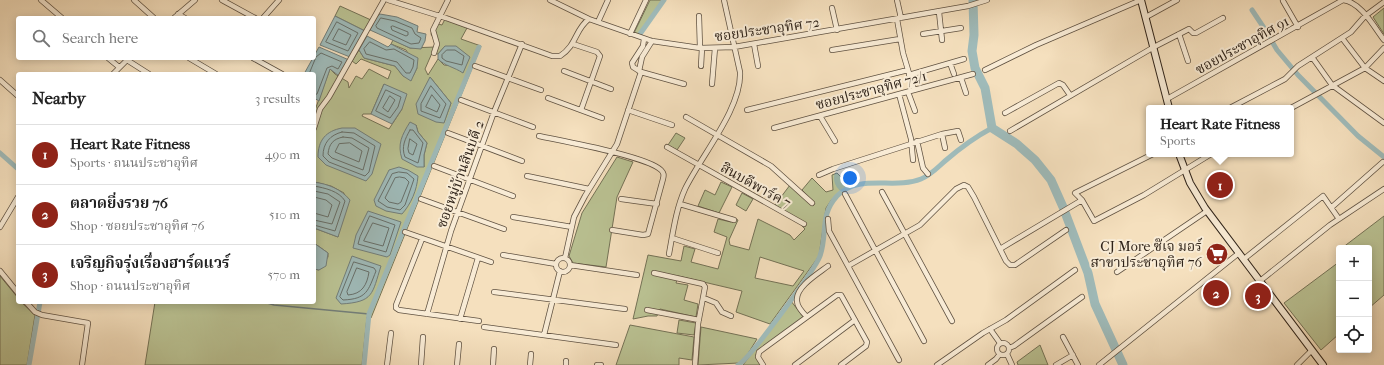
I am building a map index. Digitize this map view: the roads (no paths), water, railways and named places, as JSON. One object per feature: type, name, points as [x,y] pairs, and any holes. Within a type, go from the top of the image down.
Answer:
[{"type":"main road","points":[[1141,0],[1168,105]]},
{"type":"main road","points":[[1180,157],[1183,170],[1207,211],[1323,365]]},
{"type":"street","points":[[41,0],[60,16]]},
{"type":"street","points":[[134,0],[152,16]]},
{"type":"street","points":[[182,16],[178,14],[195,0]]},
{"type":"street","points":[[222,0],[251,16]]},
{"type":"street","points":[[265,16],[279,0]]},
{"type":"street","points":[[316,122],[320,109],[337,84],[384,0]]},
{"type":"street","points":[[388,0],[440,16],[522,44],[552,56],[560,56],[574,44],[583,24],[589,19]]},
{"type":"street","points":[[434,53],[437,44],[433,30],[448,0]]},
{"type":"street","name":"ซอยประชาอุทิศ 72","points":[[550,0],[558,2],[589,19],[644,39],[701,48],[734,47],[754,44],[939,12],[975,5],[987,0]]},
{"type":"street","points":[[598,22],[608,0]]},
{"type":"street","points":[[630,34],[646,0]]},
{"type":"street","points":[[669,254],[680,204],[685,190],[733,105],[741,82],[724,0]]},
{"type":"street","points":[[897,0],[900,39],[914,90]]},
{"type":"street","points":[[985,70],[1041,43],[1141,0]]},
{"type":"street","points":[[1146,17],[1177,0]]},
{"type":"street","name":"ซอยประชาอุทิศ 91","points":[[1167,99],[1273,38],[1298,27],[1342,0],[1350,1],[1365,16],[1384,40]]},
{"type":"street","points":[[1283,1],[1298,27]]},
{"type":"street","points":[[1236,105],[1285,79],[1290,72],[1298,66],[1351,32],[1365,16],[1384,2]]},
{"type":"street","points":[[832,8],[837,30]]},
{"type":"street","points":[[939,12],[942,40]]},
{"type":"street","points":[[699,16],[702,66]]},
{"type":"street","points":[[1010,131],[1154,47],[1189,29],[1193,34],[1196,33],[1223,18]]},
{"type":"street","points":[[923,34],[961,28]]},
{"type":"street","points":[[1179,34],[1188,61]]},
{"type":"street","points":[[1342,38],[1365,68],[1384,81]]},
{"type":"street","points":[[644,39],[643,46],[632,62],[633,67],[640,72],[684,84]]},
{"type":"street","points":[[832,50],[900,39]]},
{"type":"street","points":[[637,275],[570,265],[565,258],[574,217],[616,144],[640,72],[642,58],[652,41]]},
{"type":"street","name":"ซอยหมู่บ้านสินบดี 2","points":[[427,314],[457,213],[507,78],[522,44]]},
{"type":"street","points":[[574,44],[597,52],[600,56],[581,110]]},
{"type":"street","points":[[754,44],[758,66]]},
{"type":"street","points":[[712,84],[714,48]]},
{"type":"street","points":[[1294,106],[1365,68],[1384,48]]},
{"type":"street","points":[[1312,57],[1332,85],[1384,123]]},
{"type":"street","points":[[747,110],[964,59]]},
{"type":"street","points":[[110,60],[119,67]]},
{"type":"street","points":[[115,72],[127,60]]},
{"type":"street","points":[[129,60],[146,72]]},
{"type":"street","points":[[192,60],[213,72]]},
{"type":"street","points":[[257,60],[278,72]]},
{"type":"street","points":[[950,63],[954,74]]},
{"type":"street","points":[[475,66],[541,90]]},
{"type":"street","points":[[564,72],[611,89]]},
{"type":"street","name":"ซอยประชาอุทิศ 72/1","points":[[774,128],[973,74]]},
{"type":"street","points":[[961,78],[966,93]]},
{"type":"street","points":[[0,80],[16,94]]},
{"type":"street","points":[[1005,113],[1060,83],[1070,95]]},
{"type":"street","points":[[908,92],[915,110]]},
{"type":"street","points":[[899,94],[911,143],[913,160]]},
{"type":"street","points":[[548,98],[602,118]]},
{"type":"street","points":[[461,100],[533,127]]},
{"type":"street","points":[[628,110],[672,125]]},
{"type":"street","points":[[820,116],[835,141]]},
{"type":"street","points":[[686,117],[771,166],[812,203]]},
{"type":"street","points":[[819,175],[911,143],[942,134],[958,131],[961,140]]},
{"type":"street","points":[[448,133],[522,160]]},
{"type":"street","points":[[942,134],[945,148]]},
{"type":"street","points":[[538,136],[612,152],[648,163],[661,169],[664,173],[663,179],[648,234],[643,235],[612,230]]},
{"type":"street","points":[[917,141],[923,168],[928,174]]},
{"type":"street","name":"สินบดีพาร์ค 7","points":[[667,147],[804,224]]},
{"type":"street","points":[[1147,157],[1075,193],[1082,200],[1094,221],[1144,195],[1206,157]]},
{"type":"street","points":[[1332,207],[1383,162]]},
{"type":"street","points":[[434,166],[513,196]]},
{"type":"street","points":[[527,176],[589,189]]},
{"type":"street","points":[[848,266],[920,225],[956,189],[964,185],[968,187],[974,197],[1006,261],[1010,265],[1015,265],[1066,230]]},
{"type":"street","points":[[1260,281],[1339,219],[1384,189]]},
{"type":"street","points":[[882,192],[952,321]]},
{"type":"street","points":[[846,194],[924,341]]},
{"type":"street","points":[[1099,365],[1123,345],[1324,196],[1339,219]]},
{"type":"street","points":[[421,199],[504,229]]},
{"type":"street","points":[[622,199],[657,204]]},
{"type":"street","points":[[0,228],[16,200]]},
{"type":"street","points":[[1000,249],[1082,200]]},
{"type":"street","points":[[680,204],[734,220]]},
{"type":"street","points":[[1117,272],[1207,211]]},
{"type":"street","points":[[513,217],[572,227]]},
{"type":"street","points":[[828,219],[829,231],[899,360]]},
{"type":"street","points":[[405,232],[447,248],[491,262]]},
{"type":"street","points":[[672,238],[718,253]]},
{"type":"street","points":[[422,239],[396,308],[399,310],[479,321]]},
{"type":"street","points":[[503,255],[556,264]]},
{"type":"street","points":[[460,319],[478,258]]},
{"type":"street","points":[[556,264],[558,260],[565,258]]},
{"type":"street","points":[[556,264],[560,271]]},
{"type":"street","points":[[560,271],[567,271],[570,265]]},
{"type":"street","points":[[806,318],[797,304],[797,296],[808,281],[828,266]]},
{"type":"street","points":[[937,365],[990,328],[1006,320],[1075,270]]},
{"type":"street","points":[[0,271],[16,291]]},
{"type":"street","points":[[544,335],[560,271]]},
{"type":"street","points":[[654,273],[703,284],[705,287],[699,320],[695,365]]},
{"type":"street","points":[[494,292],[624,309]]},
{"type":"street","points":[[763,365],[758,356],[759,352],[837,295],[841,295],[867,342],[866,346],[841,365]]},
{"type":"street","points":[[1012,365],[1007,354],[1009,348],[1014,346],[1082,297]]},
{"type":"street","points":[[704,298],[716,303],[722,312],[731,316]]},
{"type":"street","points":[[28,304],[35,312],[88,323],[82,365]]},
{"type":"street","points":[[647,310],[699,320]]},
{"type":"street","points":[[795,365],[855,320]]},
{"type":"street","points":[[484,327],[616,345]]},
{"type":"street","points":[[990,328],[1000,343],[1005,343],[1009,348]]},
{"type":"street","points":[[387,365],[391,333]]},
{"type":"street","points":[[421,365],[423,337]]},
{"type":"street","points":[[1063,337],[1078,365]]},
{"type":"street","points":[[999,354],[996,348],[1000,343]]},
{"type":"street","points":[[457,365],[459,344]]},
{"type":"street","points":[[493,365],[494,349]]},
{"type":"street","points":[[1296,365],[1311,351]]},
{"type":"street","points":[[530,365],[531,354]]},
{"type":"street","points":[[999,354],[1007,354]]},
{"type":"street","points":[[988,365],[996,359],[999,354]]},
{"type":"street","points":[[1056,365],[1073,355]]},
{"type":"water","points":[[380,14],[397,17],[418,26],[417,32],[426,34],[425,41],[421,49],[410,48],[370,30],[376,17]]},
{"type":"water","points":[[335,16],[365,31],[350,57],[320,45]]},
{"type":"water","points":[[367,36],[388,47],[391,44],[418,58],[417,68],[411,81],[403,76],[395,66],[364,58],[359,50]]},
{"type":"water","points":[[445,46],[456,46],[470,57],[463,73],[438,59],[438,54]]},
{"type":"water","points":[[319,47],[349,60],[339,76],[330,69],[319,101],[316,99],[316,72],[305,72],[312,60],[316,60],[316,52]]},
{"type":"water","points":[[430,77],[451,103],[444,123],[436,122],[418,114],[416,104]]},
{"type":"water","points":[[384,84],[407,94],[402,109],[392,124],[371,114]]},
{"type":"water","points":[[410,122],[416,125],[418,132],[427,143],[424,155],[424,167],[417,167],[402,159],[400,144]]},
{"type":"water","points":[[355,128],[381,144],[372,174],[366,181],[326,165],[318,157],[321,141],[324,137],[336,129]]},
{"type":"water","points":[[399,167],[418,176],[413,196],[402,214],[386,211],[376,206],[374,200],[389,170]]},
{"type":"water","points":[[316,182],[334,188],[343,193],[350,200],[338,237],[316,229]]},
{"type":"water","points":[[368,211],[401,222],[390,255],[387,257],[353,248],[356,235]]},
{"type":"water","points":[[316,244],[328,253],[326,266],[319,270],[316,269]]},
{"type":"water","points":[[352,256],[381,266],[376,283],[370,295],[360,301],[341,304],[336,298]]},
{"type":"waterway","points":[[640,34],[664,0]]},
{"type":"waterway","points":[[973,0],[974,35],[972,51],[975,68],[985,88],[992,128],[1017,144],[1035,160],[1051,180],[1088,273],[1095,304],[1123,365]]},
{"type":"waterway","points":[[1252,10],[1277,50],[1298,75],[1358,136],[1384,157]]},
{"type":"waterway","points":[[364,365],[369,314],[479,47]]},
{"type":"waterway","points":[[738,365],[744,360],[767,332],[816,264],[822,248],[828,211],[831,203],[837,196],[846,189],[856,185],[866,183],[911,182],[921,179],[931,173],[968,143],[992,128]]},
{"type":"waterway","points":[[0,153],[16,167]]},
{"type":"waterway","points":[[29,365],[40,304]]},
{"type":"waterway","points":[[271,304],[369,314]]},
{"type":"place","name":"Heart Rate Fitness","points":[[1220,185]]},
{"type":"place","name":"CJ More ซ๊เจ มอร์ สาขาประชาอุทิศ 76","points":[[1217,254]]},
{"type":"place","name":"ตลาดยิ่งรวย 76","points":[[1216,293]]},
{"type":"place","name":"เจริญกิจรุ่งเรื่องฮาร์ดแวร์","points":[[1258,296]]}]
